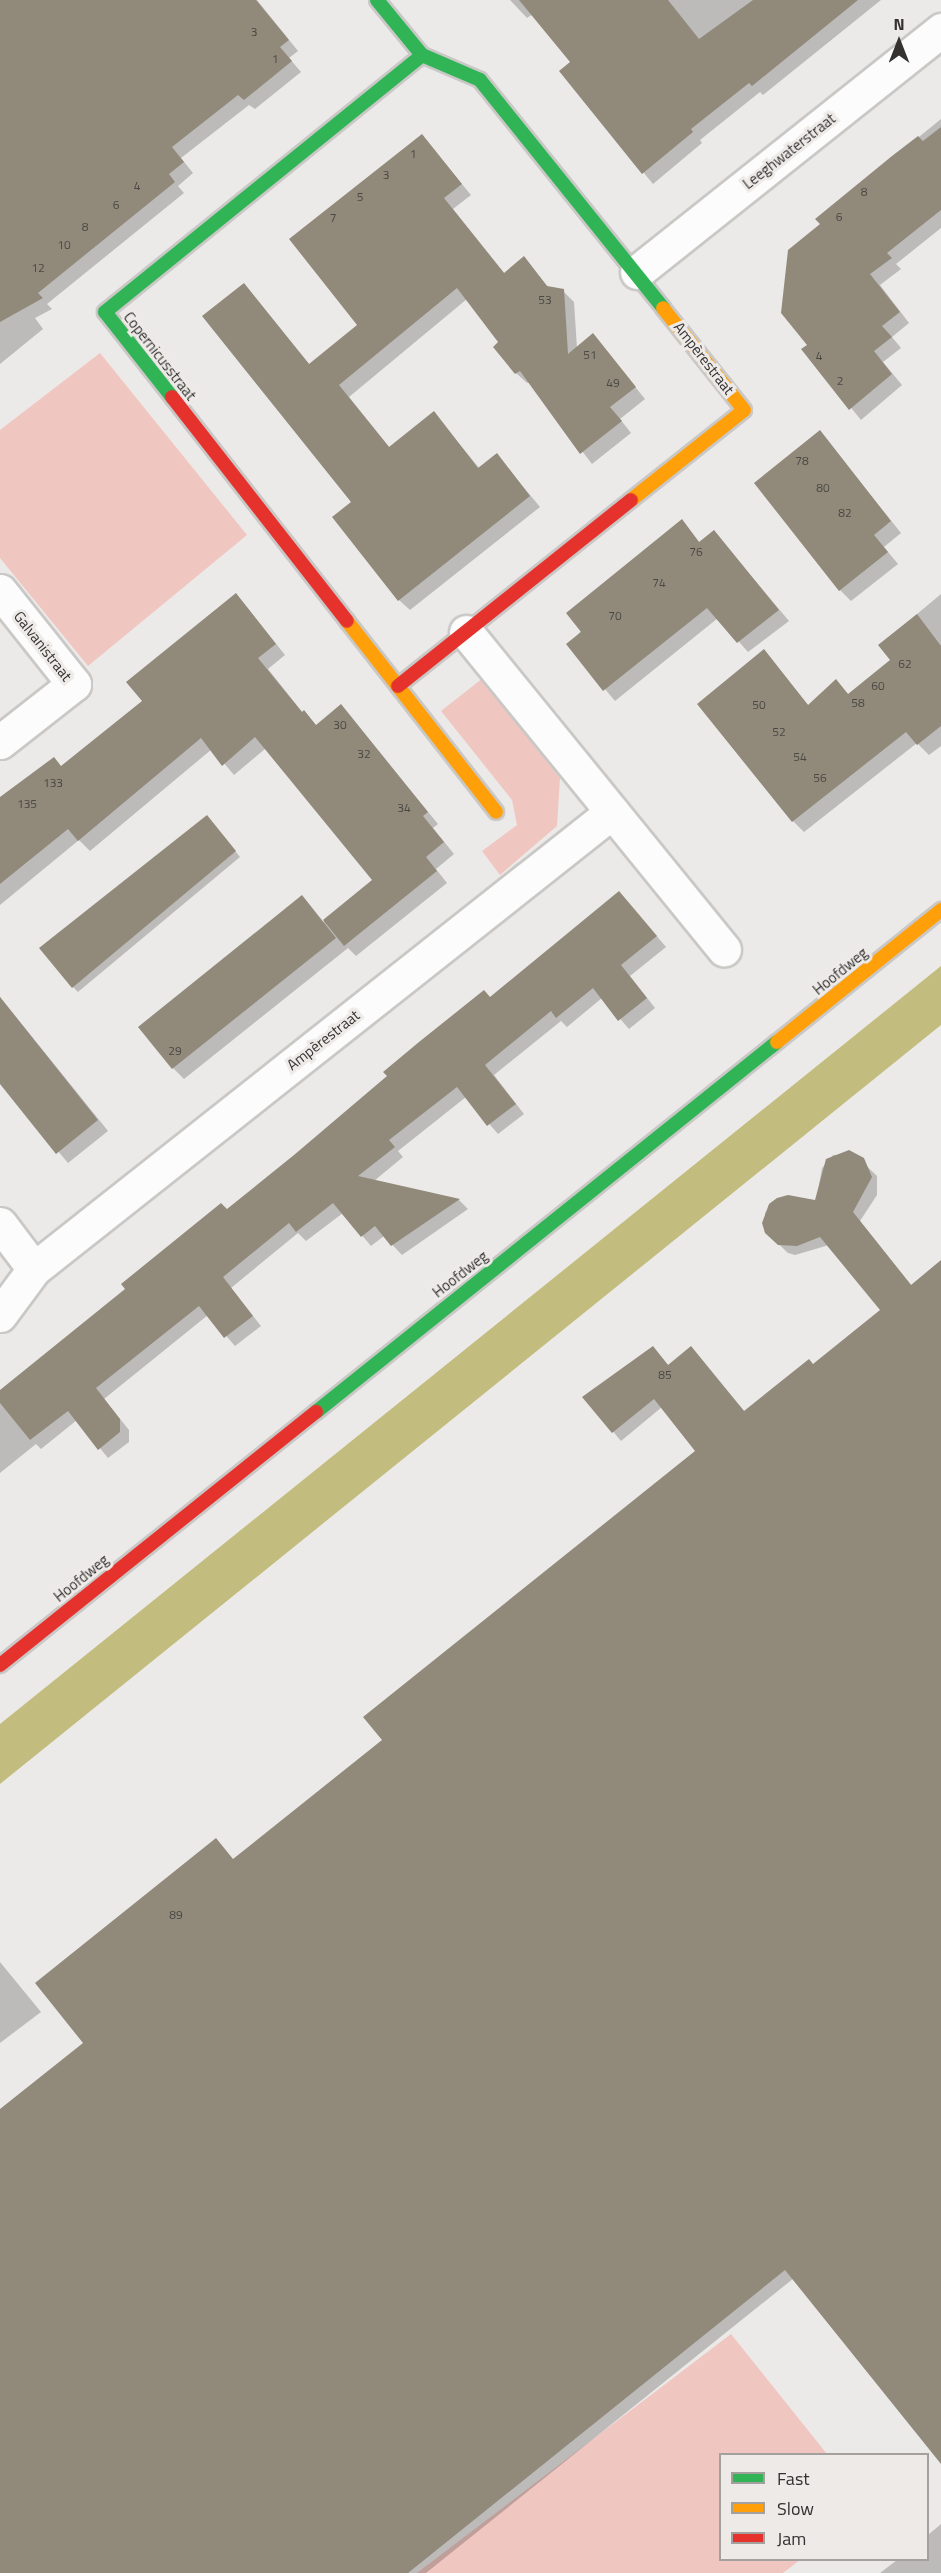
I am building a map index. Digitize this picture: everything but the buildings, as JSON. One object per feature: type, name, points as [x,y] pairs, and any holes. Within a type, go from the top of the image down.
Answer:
[{"type":"street","points":[[377,0],[422,55]]},
{"type":"street","name":"Leeghwaterstraat","points":[[637,272],[941,30]]},
{"type":"street","name":"Ampèrestraat","points":[[398,686],[744,410],[637,272],[480,80],[422,55]]},
{"type":"street","name":"Copernicusstraat","points":[[398,686],[105,312],[422,55]]},
{"type":"street","name":"Galvanistraat","points":[[0,591],[74,684],[0,742]]},
{"type":"street","points":[[466,632],[724,950]]},
{"type":"street","points":[[398,686],[496,812]]},
{"type":"street","name":"Ampèrestraat","points":[[0,1315],[34,1269],[612,812]]},
{"type":"street","name":"Hoofdweg","points":[[0,1665],[941,910]]},
{"type":"street","points":[[0,1224],[34,1269]]},
{"type":"shaded area","points":[[100,353],[247,535],[88,666],[0,558],[0,430]]},
{"type":"shaded area","points":[[483,678],[560,778],[557,826],[500,875],[482,851],[517,825],[512,800],[441,711]]},
{"type":"shaded area","points":[[941,966],[941,1025],[0,1784],[0,1724]]},
{"type":"shaded area","points":[[731,2334],[826,2453],[719,2453],[719,2561],[799,2561],[783,2573],[417,2573]]},
{"type":"traffic: fast","points":[[377,0],[422,55],[480,80],[663,308]]},
{"type":"traffic: fast","points":[[172,397],[105,312],[422,55]]},
{"type":"traffic: fast","points":[[316,1412],[777,1042]]},
{"type":"traffic: slow","points":[[631,500],[744,410],[663,308]]},
{"type":"traffic: slow","points":[[347,621],[496,812]]},
{"type":"traffic: slow","points":[[777,1042],[941,910]]},
{"type":"traffic: jam","points":[[172,397],[347,621]]},
{"type":"traffic: jam","points":[[398,686],[631,500]]},
{"type":"traffic: jam","points":[[0,1665],[316,1412]]}]
